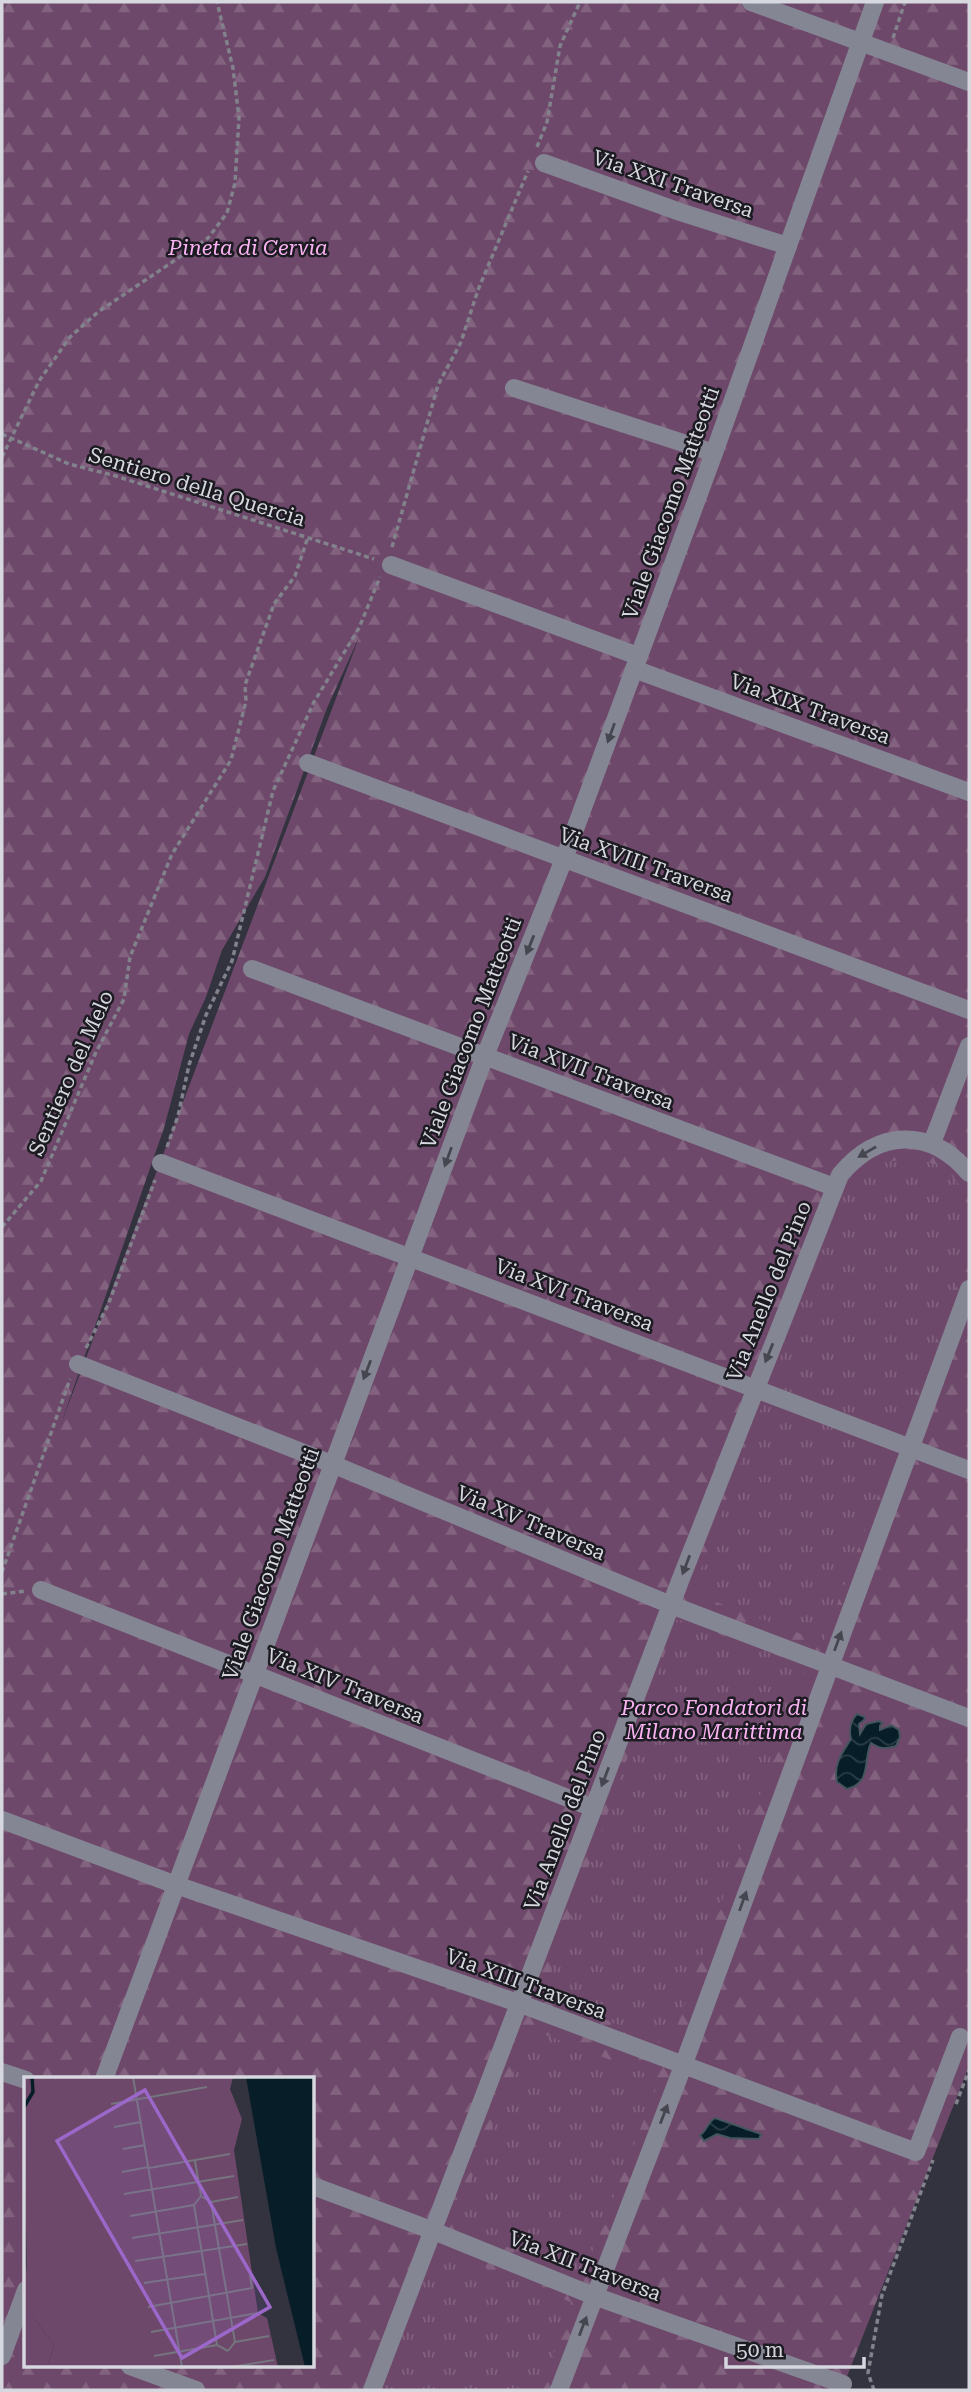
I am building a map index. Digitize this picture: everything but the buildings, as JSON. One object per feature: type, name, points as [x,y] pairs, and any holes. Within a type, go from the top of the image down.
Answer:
[{"type":"street","points":[[751,2],[969,82]]},
{"type":"street","name":"Viale Giacomo Matteotti","points":[[105,2077],[485,1056],[564,859],[714,453],[875,2]]},
{"type":"street","name":"Via XXI Traversa","points":[[544,163],[680,212],[788,246]]},
{"type":"street","points":[[514,388],[714,453]]},
{"type":"street","name":"Via XIX Traversa","points":[[387,563],[969,792]]},
{"type":"street","name":"Via XVIII Traversa","points":[[307,762],[969,1010]]},
{"type":"street","name":"Via XVII Traversa","points":[[252,969],[834,1187]]},
{"type":"street","points":[[969,1046],[932,1143],[957,1159],[969,1173]]},
{"type":"street","name":"Via Anello del Pino","points":[[372,2390],[593,1808],[834,1187],[851,1162],[871,1149],[908,1139],[932,1143]]},
{"type":"street","name":"Via XVI Traversa","points":[[161,1163],[969,1470]]},
{"type":"street","points":[[559,2390],[682,2066],[969,1289]]},
{"type":"street","name":"Via XV Traversa","points":[[78,1364],[332,1464],[671,1605],[969,1718]]},
{"type":"street","name":"Via XIV Traversa","points":[[41,1590],[593,1808]]},
{"type":"street","name":"Via XIII Traversa","points":[[2,1820],[176,1885],[520,2004],[916,2152],[960,2037]]},
{"type":"street","points":[[2,2072],[24,2079]]},
{"type":"street","name":"Via XII Traversa","points":[[315,2187],[432,2230],[594,2296],[844,2384]]},
{"type":"street","points":[[2,2356],[24,2296]]},
{"type":"street","points":[[136,2368],[196,2390]]},
{"type":"path","points":[[2,457],[39,381],[70,337],[98,312],[208,238],[227,213],[234,183],[239,118],[233,68],[218,2]]},
{"type":"path","points":[[2,1572],[66,1386],[108,1305],[178,1116],[189,1065],[206,1015],[232,961],[273,791],[314,702],[359,628],[387,563],[438,384],[461,342],[478,290],[547,122],[560,46],[580,2]]},
{"type":"path","points":[[887,53],[905,2]]},
{"type":"path","name":"Sentiero della Quercia","points":[[2,434],[68,464],[387,563]]},
{"type":"path","name":"Sentiero del Melo","points":[[2,1227],[41,1181],[96,1052],[124,999],[130,957],[172,854],[231,760],[247,701],[245,685],[274,604],[295,576],[308,537]]},
{"type":"path","points":[[2,1594],[41,1590]]},
{"type":"path","points":[[954,2109],[969,2070]]},
{"type":"path","points":[[874,2390],[868,2373],[882,2295],[933,2160]]},
{"type":"green space","name":"Pineta di Cervia","points":[[2,2],[969,2],[969,2066],[844,2384],[848,2390],[2,2390]],"holes":[[[360,635],[61,1424],[164,1128],[189,1034],[206,997],[222,950],[265,877],[327,708]]]},
{"type":"green space","points":[[910,1159],[937,1165],[956,1182],[966,1203],[969,1252],[823,1642],[692,1593],[837,1205],[851,1185],[866,1171],[897,1160]]},
{"type":"green space","name":"Parco Fondatori di Milano Marittima","points":[[677,1619],[806,1666],[670,2046],[543,1994]]},
{"type":"green space","points":[[530,2029],[660,2079],[582,2277],[453,2226]]},
{"type":"green space","points":[[434,2247],[573,2303],[540,2390],[381,2390]]},
{"type":"water","points":[[857,1714],[865,1717],[859,1724],[860,1734],[866,1724],[879,1721],[883,1723],[880,1730],[891,1725],[899,1730],[900,1737],[896,1746],[892,1747],[880,1747],[871,1743],[860,1782],[847,1789],[837,1782],[836,1770],[851,1739],[851,1726]]},
{"type":"water","points":[[715,2118],[761,2134],[759,2139],[730,2138],[717,2134],[704,2141],[700,2135]]}]
